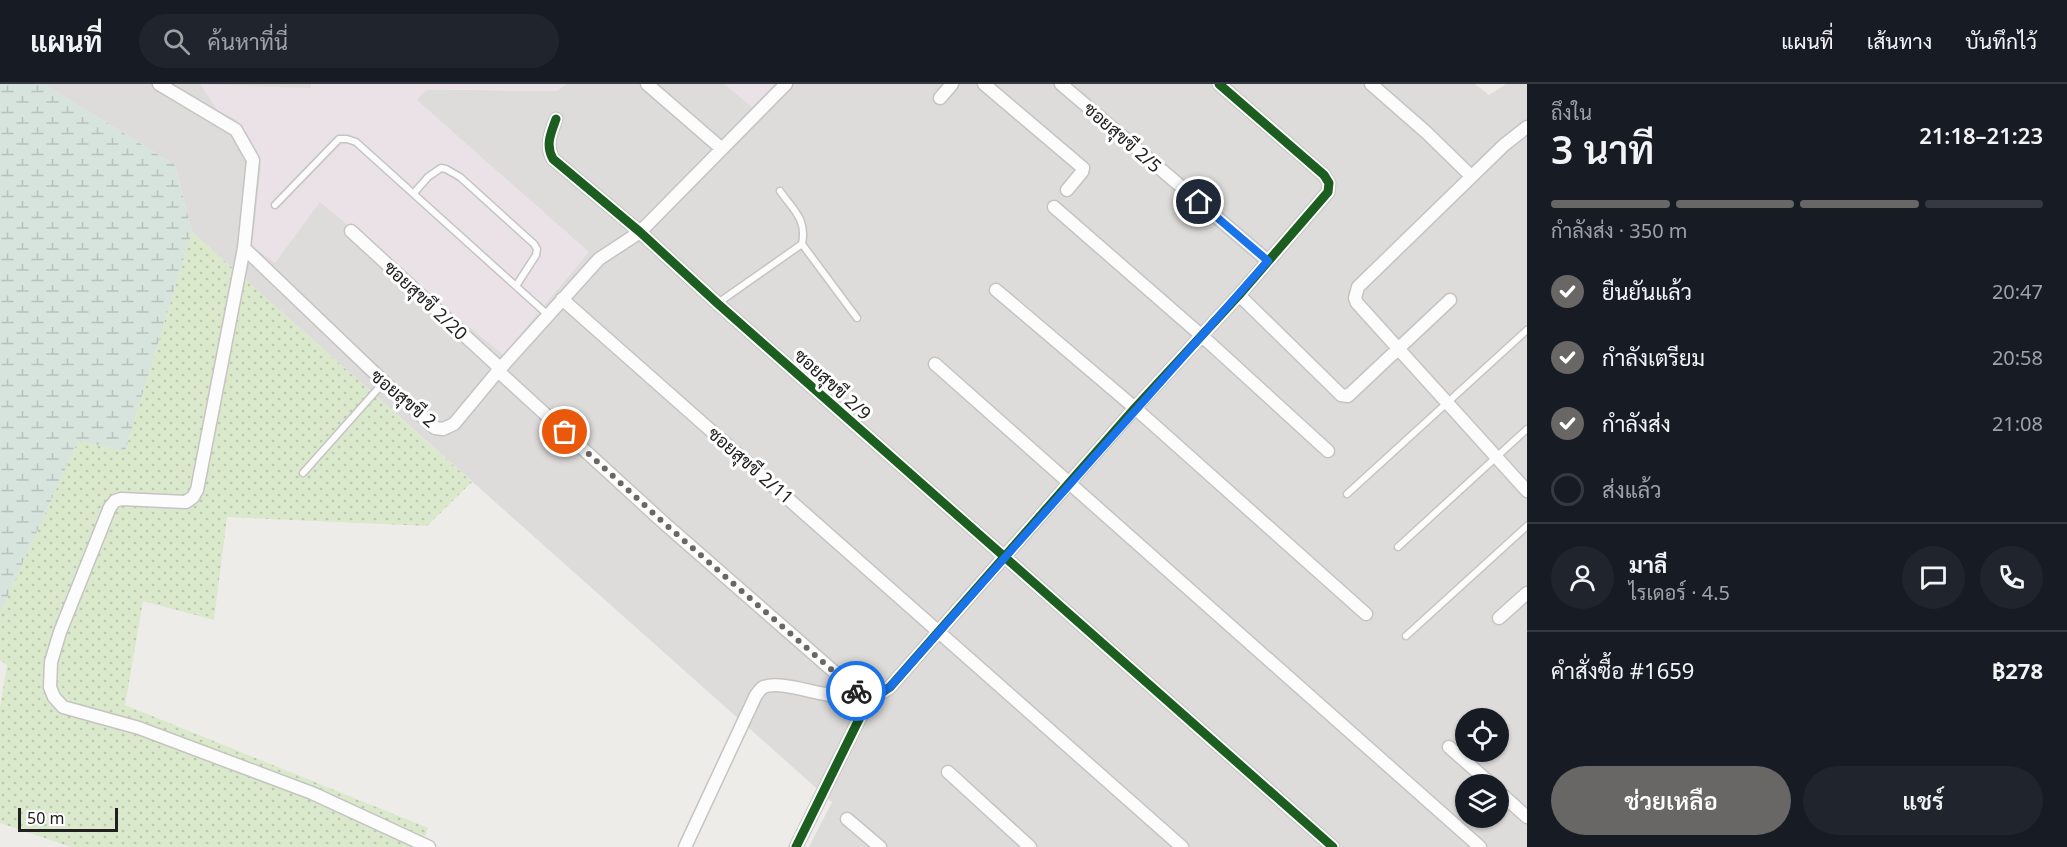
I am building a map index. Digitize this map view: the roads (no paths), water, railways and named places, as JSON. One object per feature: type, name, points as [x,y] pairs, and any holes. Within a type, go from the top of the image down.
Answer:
[{"type":"street","points":[[159,84],[236,130],[253,160],[244,248],[197,490],[186,502],[122,499],[115,501],[110,507],[60,632],[51,662],[50,687],[54,697],[63,707],[139,728],[189,746],[322,798],[429,847]]},
{"type":"street","points":[[647,84],[722,149]]},
{"type":"street","name":"ซอยสุขขี 2","points":[[244,248],[384,382],[435,428],[443,429],[454,424],[499,370],[599,259],[640,232],[786,84]]},
{"type":"street","points":[[940,98],[952,84]]},
{"type":"street","points":[[984,84],[1083,168],[1067,190]]},
{"type":"street","name":"ซอยสุขขี 2/5","points":[[1061,84],[1268,261]]},
{"type":"street","points":[[796,847],[870,697],[890,687],[940,632],[1328,192],[1329,183],[1324,174],[1219,84]]},
{"type":"street","points":[[1371,84],[1427,133],[1471,176]]},
{"type":"street","name":"ซอยสุขขี 2/9","points":[[556,119],[548,142],[549,152],[553,159],[640,232],[1004,558],[1333,847]]},
{"type":"street","points":[[1527,127],[1471,176],[1358,287],[1354,298],[1397,349],[1527,491]]},
{"type":"street","points":[[1054,207],[1203,336],[1328,451]]},
{"type":"street","name":"ซอยสุขขี 2/20","points":[[351,231],[664,523],[855,690],[870,697]]},
{"type":"street","points":[[996,290],[1136,408],[1366,614]]},
{"type":"street","points":[[1239,295],[1341,395],[1348,396],[1450,300]]},
{"type":"street","name":"ซอยสุขขี 2/11","points":[[562,299],[1182,847]]},
{"type":"street","points":[[935,364],[1480,847]]},
{"type":"street","points":[[1499,618],[1527,593]]},
{"type":"street","points":[[685,847],[751,705],[762,688],[771,685],[786,686],[832,695],[855,690]]},
{"type":"street","points":[[1449,747],[1480,774]]},
{"type":"street","points":[[948,772],[1030,847]]},
{"type":"street","points":[[1509,801],[1527,817]]},
{"type":"street","points":[[847,819],[880,847]]},
{"type":"lane","points":[[275,205],[339,139],[356,142],[548,315]]},
{"type":"lane","points":[[414,193],[436,170],[446,169],[460,177],[534,244],[537,249],[536,255],[516,286]]},
{"type":"lane","points":[[717,303],[802,244],[805,230],[803,222],[780,191]]},
{"type":"lane","points":[[802,244],[857,318]]},
{"type":"lane","points":[[1347,494],[1527,330]]},
{"type":"lane","points":[[303,473],[384,382]]},
{"type":"lane","points":[[1398,547],[1527,429]]},
{"type":"lane","points":[[1406,636],[1527,526]]}]
